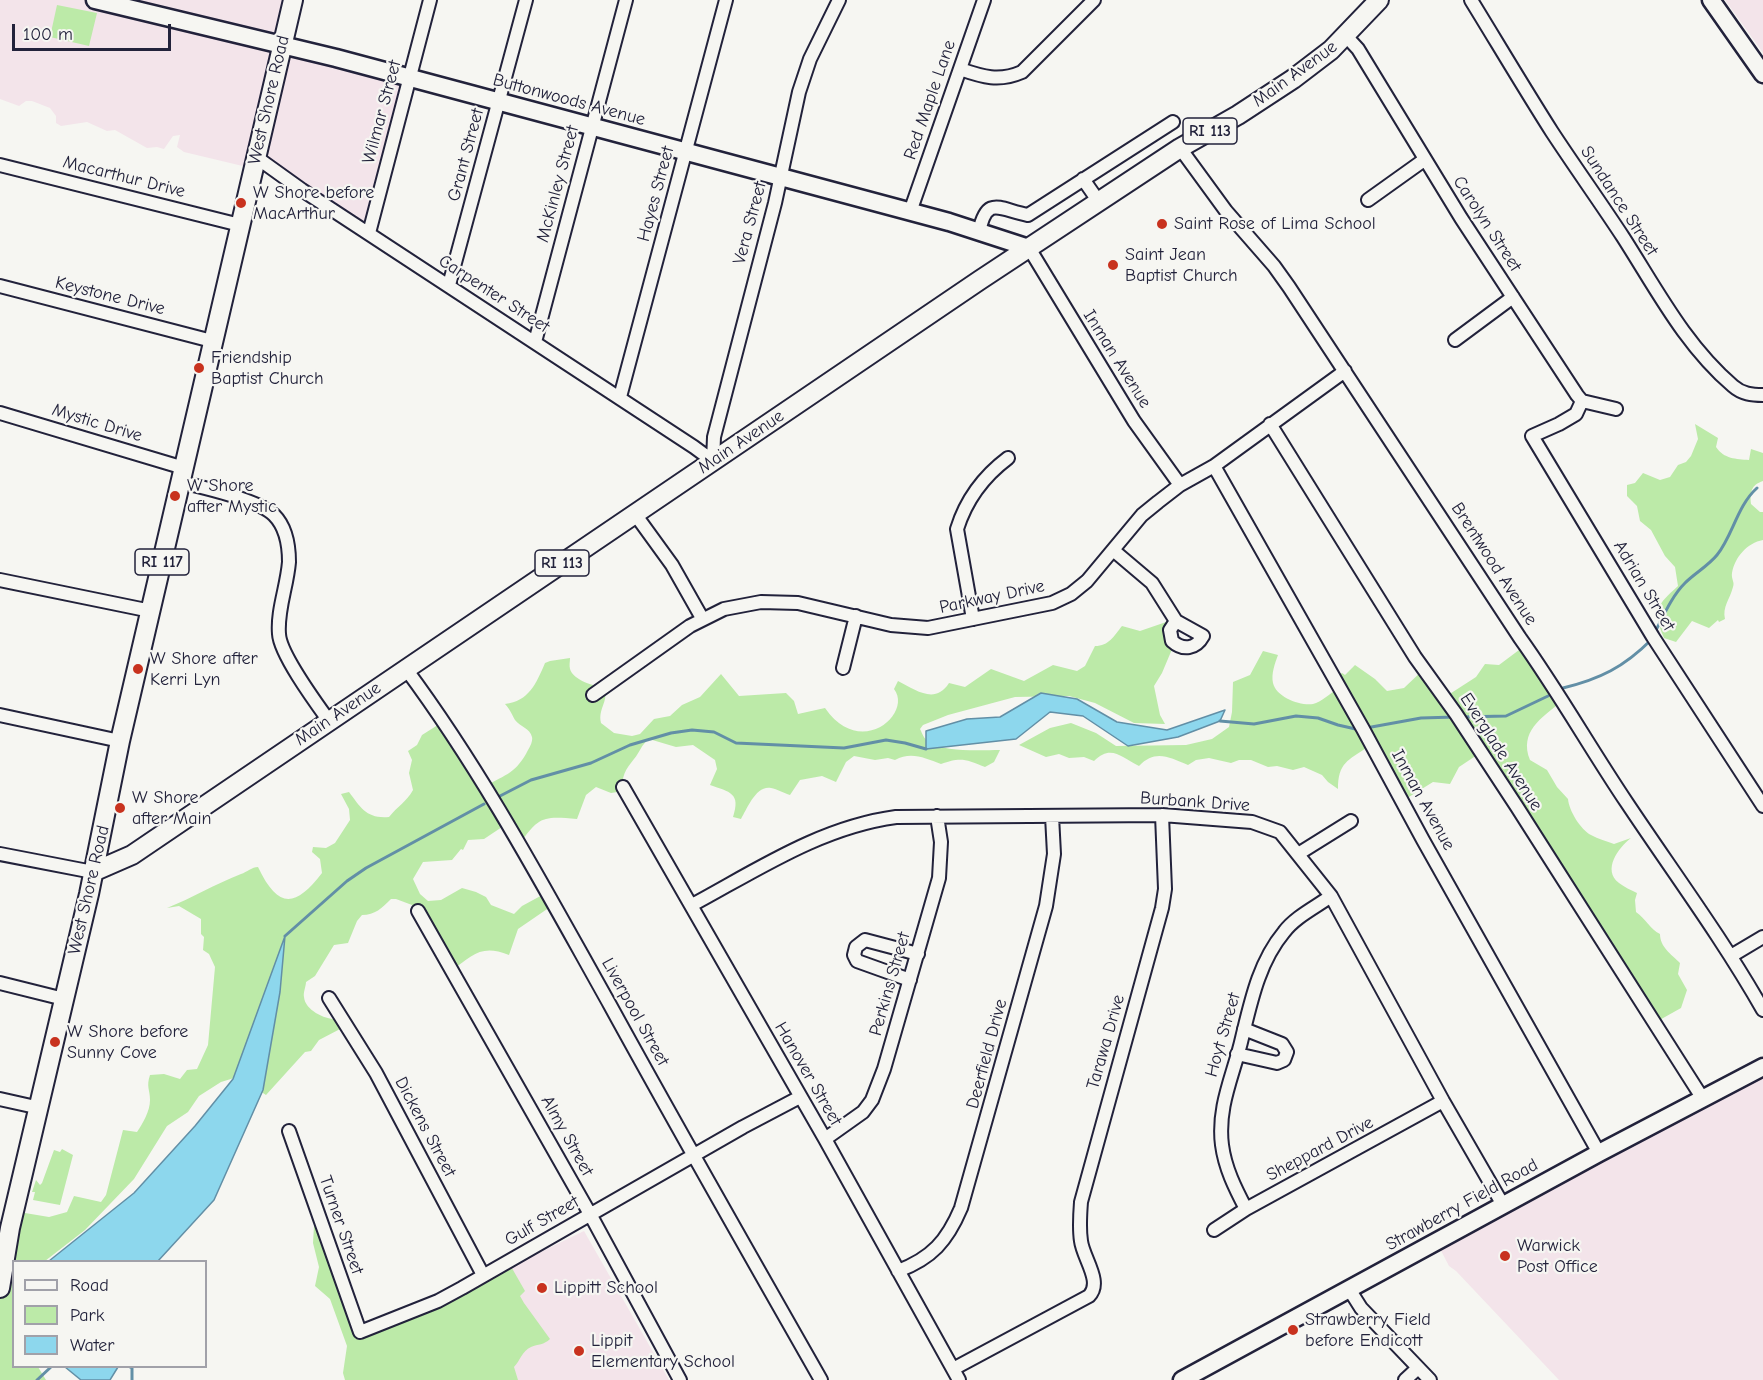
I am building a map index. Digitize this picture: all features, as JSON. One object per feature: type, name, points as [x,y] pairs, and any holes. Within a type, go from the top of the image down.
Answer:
[{"type":"main road","name":"West Shore Road","points":[[0,1288],[10,1228],[40,1108],[120,741],[293,0]]},
{"type":"main road","name":"Main Avenue","points":[[93,872],[132,855],[1029,248],[1180,148],[1293,79],[1346,36],[1379,0]]},
{"type":"street","name":"Buttonwoods Avenue","points":[[95,0],[283,45],[499,101],[781,176],[1029,248]]},
{"type":"street","name":"Wilmar Street","points":[[369,233],[430,0]]},
{"type":"street","name":"Grant Street","points":[[449,285],[526,0]]},
{"type":"street","name":"McKinley Street","points":[[534,342],[626,0]]},
{"type":"street","name":"Hayes Street","points":[[620,397],[726,0]]},
{"type":"street","name":"Vera Street","points":[[713,461],[714,437],[804,77],[816,45],[839,0]]},
{"type":"street","name":"Red Maple Lane","points":[[910,212],[984,0]]},
{"type":"street","points":[[960,69],[992,79],[1022,72],[1094,0]]},
{"type":"street","name":"Sundance Street","points":[[1471,0],[1553,133],[1688,340],[1737,389],[1748,394],[1763,394]]},
{"type":"street","points":[[1711,0],[1763,74]]},
{"type":"street","name":"Carolyn Street","points":[[1346,36],[1358,49],[1424,159],[1582,401]]},
{"type":"street","points":[[979,232],[983,214],[988,210],[994,207],[1028,215],[1173,122]]},
{"type":"street","name":"Brentwood Avenue","points":[[1180,148],[1226,211],[1274,266],[1547,676],[1625,800],[1731,956],[1763,1010]]},
{"type":"street","name":"Carpenter Street","points":[[256,157],[713,461]]},
{"type":"street","points":[[1368,200],[1424,159]]},
{"type":"street","name":"Macarthur Drive","points":[[0,165],[240,225]]},
{"type":"street","points":[[1083,179],[1100,201]]},
{"type":"street","name":"Inman Avenue","points":[[1029,248],[1134,421],[1180,485]]},
{"type":"street","name":"Keystone Drive","points":[[0,286],[212,341]]},
{"type":"street","points":[[1455,340],[1514,297]]},
{"type":"street","name":"Parkway Drive","points":[[593,695],[702,618],[730,607],[761,602],[806,604],[891,625],[928,628],[1052,603],[1071,594],[1087,581],[1142,515],[1180,485],[1214,466],[1345,371]]},
{"type":"street","points":[[1582,401],[1616,410]]},
{"type":"street","name":"Adrian Street","points":[[1582,401],[1576,414],[1532,436],[1653,637],[1763,806]]},
{"type":"street","name":"Mystic Drive","points":[[0,413],[182,475],[274,514],[288,542],[289,561],[279,615],[280,641],[288,659],[329,721]]},
{"type":"street","name":"Everglade Avenue","points":[[1270,424],[1415,657],[1456,714],[1517,807],[1703,1099]]},
{"type":"street","points":[[973,620],[957,529],[962,515],[981,484],[995,468],[1008,458]]},
{"type":"street","name":"Inman Avenue","points":[[1214,466],[1363,728],[1423,840],[1599,1153]]},
{"type":"street","points":[[635,514],[672,565],[702,618]]},
{"type":"street","points":[[1113,550],[1152,583],[1176,621]]},
{"type":"street","points":[[0,579],[151,611]]},
{"type":"street","points":[[843,668],[856,616]]},
{"type":"street","name":"Liverpool Street","points":[[406,669],[467,757],[559,912],[821,1380]]},
{"type":"street","points":[[0,715],[120,741]]},
{"type":"street","name":"Hanover Street","points":[[622,787],[825,1139],[956,1375]]},
{"type":"street","name":"Burbank Drive","points":[[692,905],[803,845],[833,832],[886,818],[1162,815],[1252,822],[1280,832],[1331,896],[1443,1101],[1503,1205]]},
{"type":"street","name":"Tarawa Drive","points":[[956,1375],[1089,1296],[1095,1287],[1094,1277],[1082,1244],[1079,1219],[1081,1202],[1162,908],[1165,889],[1162,815]]},
{"type":"street","name":"Perkins Street","points":[[825,1139],[863,1112],[872,1100],[888,1059],[935,896],[941,866],[941,842],[937,816]]},
{"type":"street","name":"Deerfield Drive","points":[[898,1271],[919,1261],[945,1241],[961,1208],[1046,906],[1054,854],[1052,816]]},
{"type":"street","points":[[1298,854],[1351,821]]},
{"type":"street","points":[[0,854],[93,872]]},
{"type":"street","name":"Hoyt Street","points":[[1246,1209],[1228,1171],[1222,1143],[1222,1112],[1230,1075],[1259,975],[1274,946],[1288,927],[1331,896]]},
{"type":"street","name":"Almy Street","points":[[418,911],[590,1214],[680,1380]]},
{"type":"street","points":[[1731,956],[1763,937]]},
{"type":"street","points":[[910,980],[857,961],[854,955],[856,947],[864,940],[918,954]]},
{"type":"street","points":[[0,983],[64,999]]},
{"type":"street","name":"Dickens Street","points":[[329,998],[376,1073],[483,1275]]},
{"type":"street","points":[[1237,1054],[1276,1064],[1284,1060],[1286,1056],[1287,1052],[1282,1044],[1244,1029]]},
{"type":"street","name":"Strawberry Field Road","points":[[1182,1380],[1599,1153],[1763,1067]]},
{"type":"street","name":"Gulf Street","points":[[360,1332],[438,1301],[693,1155],[800,1098]]},
{"type":"street","points":[[0,1099],[40,1108]]},
{"type":"street","name":"Sheppard Drive","points":[[1215,1230],[1246,1209],[1443,1101]]},
{"type":"street","name":"Turner Street","points":[[289,1131],[360,1332]]},
{"type":"street","points":[[1349,1289],[1361,1308],[1430,1380]]},
{"type":"street","points":[[1405,1380],[1418,1368]]},
{"type":"shaded area","points":[[0,0],[293,0],[284,39],[405,77],[366,227],[264,163],[251,168],[184,152],[177,147],[180,135],[173,136],[164,149],[147,148],[115,130],[107,131],[87,122],[61,126],[56,123],[56,116],[50,108],[32,101],[26,101],[19,106],[0,99]]},
{"type":"shaded area","points":[[1725,0],[1763,0],[1763,53]]},
{"type":"shaded area","points":[[1763,1067],[1763,1380],[1559,1380],[1449,1266],[1437,1243]]},
{"type":"shaded area","name":"Lippitt School","points":[[584,1231],[669,1380],[365,1380],[349,1345]]},
{"type":"green space","points":[[57,5],[97,13],[89,46],[50,37]]},
{"type":"green space","points":[[1695,424],[1718,438],[1716,447],[1727,456],[1749,460],[1751,449],[1763,453],[1763,481],[1754,487],[1751,493],[1751,504],[1763,512],[1763,540],[1747,548],[1736,562],[1732,573],[1733,585],[1725,607],[1725,619],[1719,622],[1718,620],[1709,628],[1692,621],[1676,642],[1664,638],[1658,621],[1661,603],[1678,586],[1675,567],[1665,556],[1651,530],[1640,521],[1637,506],[1627,496],[1627,485],[1635,483],[1643,473],[1660,480],[1670,477],[1678,465],[1686,462],[1691,456],[1698,439]]},
{"type":"green space","points":[[1172,620],[1178,635],[1154,686],[1160,715],[1165,724],[1134,723],[1095,703],[1069,696],[1015,697],[948,715],[923,725],[920,729],[923,736],[935,745],[963,750],[1000,750],[994,762],[985,767],[963,760],[941,764],[912,756],[895,760],[888,758],[875,760],[854,756],[846,762],[836,782],[822,776],[800,780],[790,795],[771,788],[761,790],[756,794],[741,819],[733,817],[735,798],[728,792],[710,785],[717,769],[715,760],[693,745],[676,747],[649,739],[624,774],[624,791],[611,793],[596,787],[586,795],[577,819],[549,818],[543,820],[532,828],[519,845],[505,825],[484,839],[468,840],[463,850],[461,849],[452,860],[423,862],[413,879],[420,894],[428,901],[441,900],[462,888],[486,897],[491,905],[514,914],[522,906],[546,893],[553,905],[518,929],[509,955],[484,951],[472,956],[451,971],[412,905],[391,899],[375,912],[362,915],[348,943],[334,945],[315,976],[306,982],[304,992],[308,1007],[323,1017],[339,1019],[342,1028],[319,1040],[311,1051],[305,1052],[266,1095],[244,1075],[221,1082],[199,1096],[188,1112],[167,1126],[134,1179],[85,1230],[46,1260],[12,1260],[12,1368],[39,1368],[46,1380],[0,1380],[0,1273],[13,1211],[49,1217],[67,1212],[74,1196],[101,1202],[106,1195],[123,1130],[137,1132],[144,1121],[150,1104],[148,1085],[150,1075],[164,1074],[180,1079],[187,1070],[197,1069],[208,1045],[215,967],[209,954],[203,950],[204,937],[201,934],[201,919],[179,906],[167,908],[256,867],[280,897],[295,898],[303,893],[322,873],[320,859],[312,852],[313,847],[326,848],[335,843],[350,820],[349,809],[341,794],[349,792],[370,814],[389,817],[413,790],[409,773],[412,760],[408,751],[417,745],[422,735],[441,723],[485,786],[499,779],[520,763],[532,740],[529,732],[515,720],[505,704],[520,699],[531,690],[545,663],[570,658],[570,669],[575,676],[590,684],[605,687],[601,723],[614,733],[632,736],[640,734],[654,719],[670,716],[682,705],[700,697],[721,674],[739,696],[786,693],[794,701],[798,714],[825,708],[839,723],[854,730],[868,731],[880,727],[890,719],[896,709],[898,699],[894,689],[898,681],[925,694],[931,694],[944,690],[949,683],[965,687],[991,669],[1024,681],[1053,665],[1077,671],[1085,666],[1095,646],[1108,642],[1122,626],[1140,631]]},
{"type":"green space","points":[[1523,647],[1561,702],[1534,726],[1527,741],[1530,760],[1547,770],[1557,787],[1568,799],[1576,820],[1587,833],[1614,844],[1631,838],[1621,847],[1614,859],[1612,872],[1614,878],[1637,893],[1636,912],[1660,934],[1664,947],[1680,963],[1678,974],[1687,990],[1681,1008],[1656,1022],[1477,755],[1459,767],[1450,784],[1433,782],[1404,800],[1368,747],[1350,759],[1342,768],[1338,789],[1322,775],[1304,767],[1293,770],[1277,766],[1268,767],[1251,760],[1231,763],[1209,758],[1196,760],[1188,765],[1162,756],[1151,758],[1139,766],[1111,753],[1106,753],[1094,761],[1084,757],[1069,758],[1059,754],[1046,757],[1019,745],[1050,728],[1071,723],[1096,733],[1116,746],[1186,745],[1212,739],[1229,727],[1233,682],[1250,675],[1263,651],[1278,655],[1273,680],[1275,688],[1289,700],[1313,704],[1337,689],[1335,677],[1342,673],[1345,675],[1355,665],[1387,691],[1404,688],[1424,669],[1445,697],[1476,677],[1485,664],[1499,665]]},
{"type":"green space","points":[[62,1149],[73,1155],[60,1205],[33,1200],[35,1192],[32,1192],[36,1180],[40,1185],[42,1183],[54,1150],[60,1152]]},
{"type":"green space","points":[[326,1223],[333,1236],[366,1327],[509,1263],[525,1291],[520,1296],[550,1339],[531,1347],[523,1354],[514,1367],[518,1380],[345,1380],[343,1373],[347,1346],[330,1299],[315,1286],[319,1267],[313,1243],[314,1226]]},
{"type":"water","points":[[1041,693],[1077,699],[1117,722],[1167,730],[1225,710],[1220,721],[1178,737],[1128,746],[1083,716],[1050,712],[1016,739],[926,749],[926,731],[967,719],[1000,717]]},
{"type":"water","points":[[285,936],[280,992],[263,1090],[214,1200],[159,1260],[50,1260],[134,1193],[195,1126],[233,1079]]},
{"type":"water","points":[[66,1368],[117,1368],[110,1380],[81,1380]]},
{"type":"waterway","points":[[1654,634],[1676,594],[1689,579],[1717,555],[1745,503],[1757,488]]},
{"type":"waterway","points":[[1563,688],[1611,671],[1631,658],[1651,640]]},
{"type":"waterway","points":[[1461,717],[1506,716],[1548,696]]},
{"type":"waterway","points":[[1220,721],[1254,724],[1296,716],[1318,718],[1360,730]]},
{"type":"waterway","points":[[1366,728],[1421,718],[1455,717]]},
{"type":"waterway","points":[[500,796],[531,780],[591,763],[630,745],[671,733],[692,730],[714,732],[736,743],[844,748],[886,740],[926,749]]},
{"type":"waterway","points":[[285,936],[347,881],[366,868],[484,804]]},
{"type":"waterway","points":[[37,1380],[50,1368]]},
{"type":"waterway","points":[[132,1368],[132,1380]]},
{"type":"place","name":"W Shore before MacArthur","points":[[241,203]]},
{"type":"place","name":"Saint Rose of Lima School","points":[[1162,224]]},
{"type":"place","name":"Saint Jean Baptist Church","points":[[1113,265]]},
{"type":"place","name":"Friendship Baptist Church","points":[[199,368]]},
{"type":"place","name":"W Shore after Mystic","points":[[175,496]]},
{"type":"place","name":"W Shore after Kerri Lyn","points":[[138,669]]},
{"type":"place","name":"W Shore after Main","points":[[120,808]]},
{"type":"place","name":"W Shore before Sunny Cove","points":[[55,1042]]},
{"type":"place","name":"Warwick Post Office","points":[[1505,1256]]},
{"type":"place","name":"Lippitt School","points":[[542,1288]]},
{"type":"place","name":"Strawberry Field before Endicott","points":[[1293,1330]]},
{"type":"place","name":"Lippit Elementary School","points":[[579,1351]]}]
